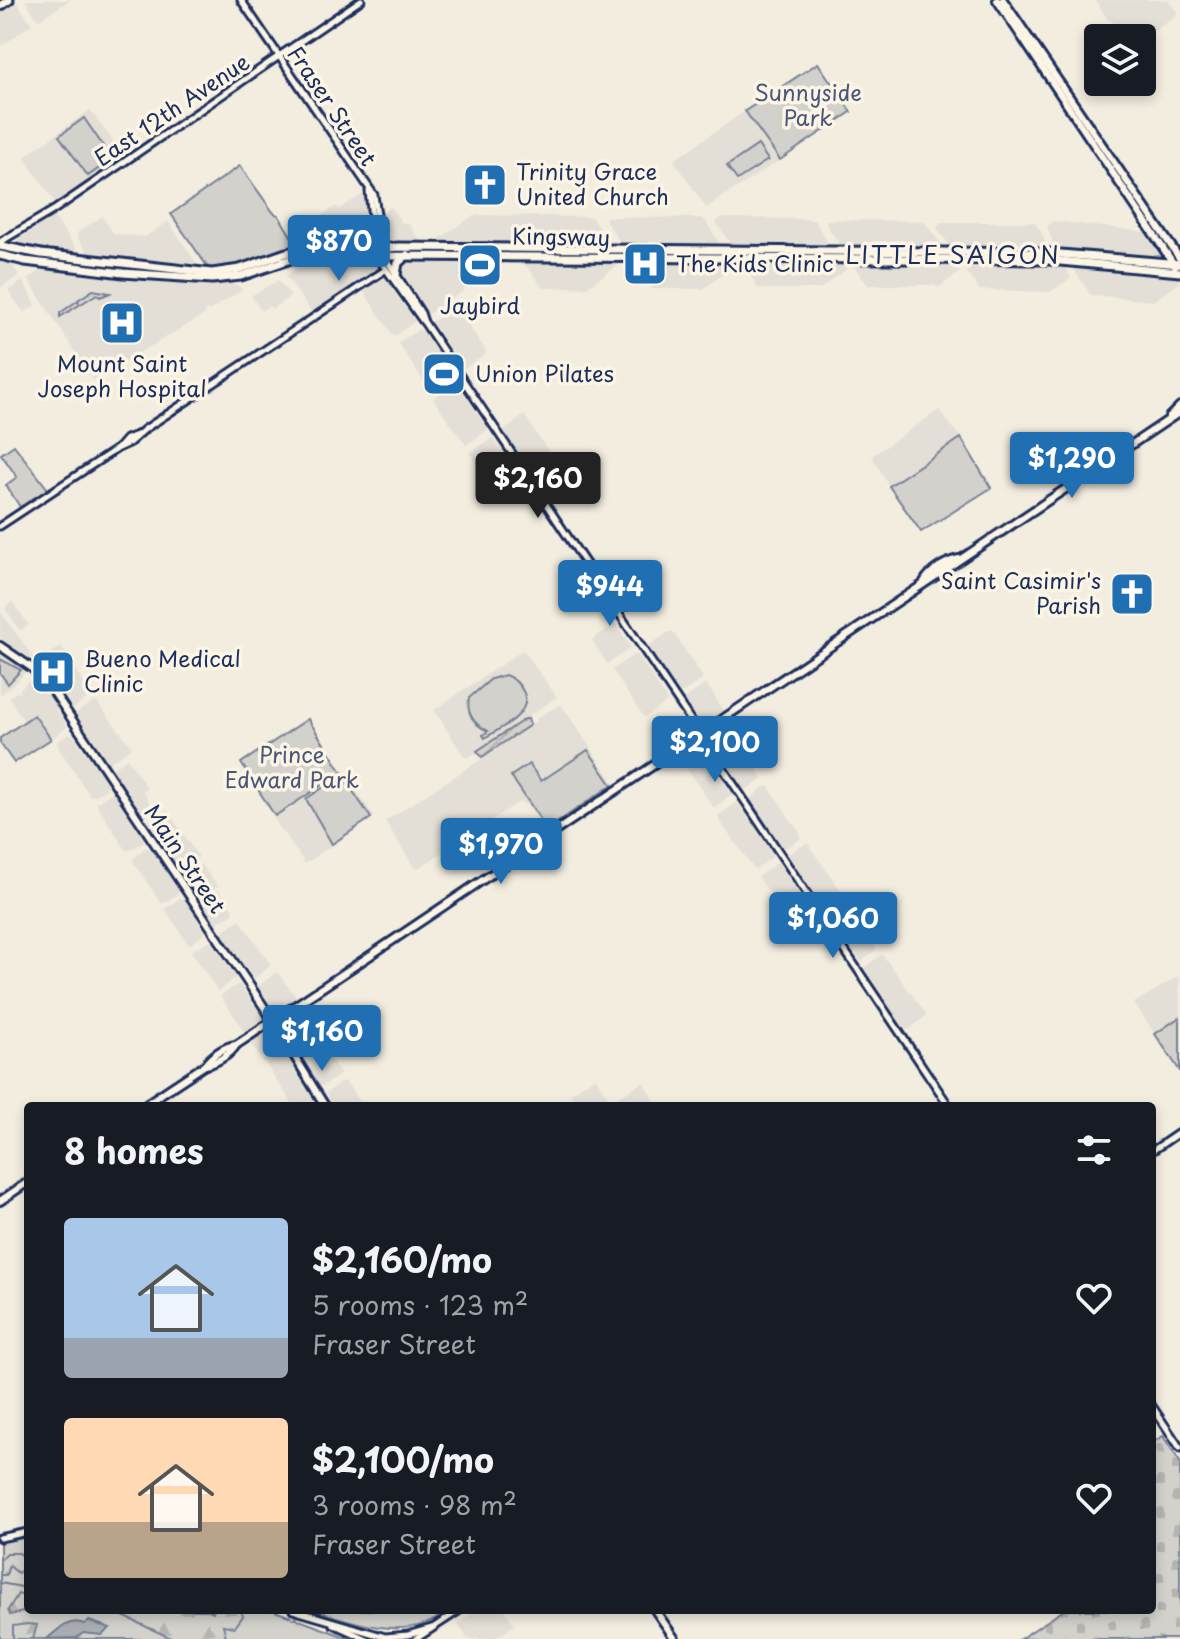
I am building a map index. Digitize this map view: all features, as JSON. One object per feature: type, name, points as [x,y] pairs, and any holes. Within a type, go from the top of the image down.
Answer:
[{"type":"main road","points":[[0,6],[9,0]]},
{"type":"main road","points":[[997,0],[1179,267]]},
{"type":"main road","points":[[1003,0],[1179,267]]},
{"type":"main road","name":"Kingsway","points":[[0,244],[41,254],[212,273],[240,269],[310,248],[337,247],[343,250],[380,251],[1049,253],[1179,267]]},
{"type":"main road","name":"Kingsway","points":[[0,255],[123,273],[212,279],[241,276],[300,256],[336,254],[343,250]]},
{"type":"main road","name":"Kingsway","points":[[380,251],[407,255],[1049,260],[1179,267]]},
{"type":"main road","points":[[396,275],[398,263],[407,255]]},
{"type":"main road","points":[[1169,417],[1180,406]]},
{"type":"main road","points":[[149,1102],[205,1065],[211,1065],[236,1045],[924,582],[926,577],[959,559],[1180,412]]},
{"type":"main road","name":"Main Street","points":[[0,646],[27,663],[46,682],[323,1102]]},
{"type":"main road","points":[[0,1201],[24,1185]]},
{"type":"main road","points":[[658,1614],[675,1639]]},
{"type":"street","name":"Fraser Street","points":[[241,0],[370,190],[385,270],[424,322]]},
{"type":"street","name":"East 12th Avenue","points":[[0,244],[361,0]]},
{"type":"street","name":"Fraser Street","points":[[380,251],[424,322],[946,1102]]},
{"type":"street","points":[[0,526],[125,446],[385,270]]},
{"type":"street","points":[[1156,1148],[1180,1132]]},
{"type":"street","points":[[1156,1412],[1180,1448]]},
{"type":"street","points":[[0,1538],[24,1533]]},
{"type":"street","points":[[305,1614],[385,1637],[432,1628]]},
{"type":"street","points":[[416,1639],[454,1614]]},
{"type":"street","points":[[332,1623],[366,1639]]},
{"type":"shaded area","points":[[25,0],[70,0],[38,20]]},
{"type":"shaded area","points":[[1095,0],[1168,0],[1177,12],[1176,17],[1156,30],[1156,24],[1114,24]]},
{"type":"shaded area","points":[[17,3],[32,24],[0,47],[0,14]]},
{"type":"shaded area","points":[[90,110],[124,156],[56,204],[24,157]]},
{"type":"shaded area","points":[[745,111],[780,160],[706,208],[674,160]]},
{"type":"shaded area","points":[[365,193],[367,214],[317,243],[297,246],[289,233],[317,214],[320,217],[336,206],[339,209]]},
{"type":"shaded area","points":[[389,208],[402,223],[408,223],[421,242],[383,243],[379,216]]},
{"type":"shaded area","points":[[478,215],[591,217],[610,242],[608,245],[438,244],[439,239]]},
{"type":"shaded area","points":[[50,216],[55,218],[76,248],[75,253],[14,244],[21,236]]},
{"type":"shaded area","points":[[102,216],[114,234],[145,237],[168,221],[196,262],[195,267],[91,257],[77,233]]},
{"type":"shaded area","points":[[606,217],[701,218],[720,244],[718,247],[623,246],[606,222]]},
{"type":"shaded area","points":[[719,218],[810,219],[815,221],[830,246],[733,247],[716,223]]},
{"type":"shaded area","points":[[826,220],[924,221],[942,246],[842,248]]},
{"type":"shaded area","points":[[1053,221],[1147,232],[1163,258],[1055,250],[1047,226]]},
{"type":"shaded area","points":[[940,222],[1035,222],[1044,237],[1045,247],[1041,250],[952,249],[937,228]]},
{"type":"shaded area","points":[[318,257],[371,258],[378,270],[356,285],[351,285],[350,289],[313,314],[286,276]]},
{"type":"shaded area","points":[[408,258],[505,261],[499,269],[474,286],[466,286],[462,292],[428,314],[398,271],[399,264]]},
{"type":"shaded area","points":[[0,259],[12,264],[19,276],[0,288]]},
{"type":"shaded area","points":[[525,259],[623,262],[587,287],[543,288],[524,263]]},
{"type":"shaded area","points":[[640,260],[733,261],[735,266],[703,289],[652,289],[635,267]]},
{"type":"shaded area","points":[[745,261],[841,262],[847,269],[820,289],[759,289],[744,266]]},
{"type":"shaded area","points":[[857,262],[952,263],[960,272],[938,288],[934,285],[868,285],[854,267]]},
{"type":"shaded area","points":[[967,263],[1065,265],[1071,278],[1050,292],[979,290],[964,268]]},
{"type":"shaded area","points":[[1078,266],[1175,276],[1180,283],[1153,301],[1091,295],[1074,270]]},
{"type":"shaded area","name":"Mount Saint Joseph Hospital","points":[[46,267],[228,284],[239,286],[242,290],[93,380],[28,279]]},
{"type":"shaded area","points":[[384,277],[415,321],[394,337],[362,289]]},
{"type":"shaded area","points":[[278,280],[291,296],[272,309],[269,306],[261,311],[251,296]]},
{"type":"shaded area","points":[[23,281],[36,305],[24,313],[8,290]]},
{"type":"shaded area","points":[[456,306],[486,351],[485,355],[464,368],[432,322]]},
{"type":"shaded area","points":[[417,330],[424,331],[452,375],[430,391],[398,343]]},
{"type":"shaded area","points":[[458,384],[488,430],[466,445],[434,400]]},
{"type":"shaded area","points":[[939,410],[961,438],[889,486],[872,456]]},
{"type":"shaded area","points":[[524,415],[557,464],[536,479],[504,431]]},
{"type":"shaded area","points":[[493,438],[523,484],[503,499],[470,454]]},
{"type":"shaded area","points":[[12,601],[29,625],[20,631],[5,608]]},
{"type":"shaded area","points":[[0,611],[32,655],[31,659],[14,651],[0,637]]},
{"type":"shaded area","points":[[616,623],[631,648],[607,664],[592,640]]},
{"type":"shaded area","points":[[673,632],[702,676],[702,680],[680,694],[648,649],[649,645]]},
{"type":"shaded area","points":[[61,646],[92,695],[73,709],[48,675],[36,665]]},
{"type":"shaded area","points":[[523,650],[557,697],[530,715],[529,722],[535,723],[538,717],[561,704],[614,783],[613,787],[548,831],[526,804],[519,802],[419,868],[414,867],[385,821],[480,760],[482,755],[477,751],[468,758],[464,756],[434,710]]},
{"type":"shaded area","points":[[0,654],[26,671],[0,695]]},
{"type":"shaded area","points":[[633,655],[638,655],[667,700],[646,717],[612,670]]},
{"type":"shaded area","points":[[32,678],[47,692],[67,727],[51,739],[34,716],[24,722],[9,697],[16,692],[21,693],[20,689]]},
{"type":"shaded area","points":[[704,685],[724,711],[701,725],[683,700]]},
{"type":"shaded area","points":[[96,701],[132,747],[108,764],[96,749],[94,738],[89,737],[76,716],[77,712]]},
{"type":"shaded area","points":[[724,723],[762,777],[745,790],[708,737]]},
{"type":"shaded area","points":[[69,734],[74,736],[108,784],[107,789],[94,796],[90,796],[58,747],[57,742]]},
{"type":"shaded area","points":[[694,743],[698,744],[732,794],[714,808],[678,756]]},
{"type":"shaded area","points":[[127,758],[147,788],[143,792],[154,810],[144,818],[139,815],[129,791],[125,791],[110,770]]},
{"type":"shaded area","points":[[344,772],[374,817],[305,864],[274,819]]},
{"type":"shaded area","points":[[764,787],[769,787],[801,835],[786,848],[782,847],[750,799]]},
{"type":"shaded area","points":[[113,792],[144,839],[143,843],[130,850],[126,850],[97,806],[97,802]]},
{"type":"shaded area","points":[[737,802],[773,854],[755,870],[717,817]]},
{"type":"shaded area","points":[[168,811],[198,856],[180,872],[146,824]]},
{"type":"shaded area","points":[[807,843],[846,898],[827,914],[787,857]]},
{"type":"shaded area","points":[[145,848],[150,849],[179,890],[164,903],[161,903],[132,860]]},
{"type":"shaded area","points":[[778,862],[815,915],[814,919],[796,930],[758,877]]},
{"type":"shaded area","points":[[201,865],[218,886],[199,900],[182,878]]},
{"type":"shaded area","points":[[218,890],[235,912],[216,924],[201,903]]},
{"type":"shaded area","points":[[180,898],[185,899],[205,933],[191,944],[188,944],[165,909]]},
{"type":"shaded area","points":[[848,907],[877,949],[861,962],[830,921]]},
{"type":"shaded area","points":[[240,919],[271,965],[254,979],[220,933]]},
{"type":"shaded area","points":[[210,940],[236,977],[218,992],[191,951]]},
{"type":"shaded area","points":[[882,954],[927,1015],[908,1030],[904,1029],[864,968]]},
{"type":"shaded area","points":[[277,972],[297,998],[276,1012],[257,987]]},
{"type":"shaded area","points":[[1179,976],[1180,1017],[1155,1034],[1134,1003]]},
{"type":"shaded area","points":[[239,984],[264,1018],[245,1032],[220,996]]},
{"type":"shaded area","points":[[298,1010],[341,1074],[323,1086],[318,1084],[281,1023]]},
{"type":"shaded area","points":[[268,1029],[272,1030],[316,1102],[291,1102],[251,1043]]},
{"type":"shaded area","points":[[595,1077],[611,1102],[576,1102],[570,1094]]},
{"type":"shaded area","points":[[345,1081],[359,1102],[330,1102],[326,1093]]},
{"type":"shaded area","points":[[643,1082],[653,1102],[611,1102]]},
{"type":"shaded area","points":[[471,1614],[508,1614],[515,1625],[494,1639],[468,1639],[457,1623]]},
{"type":"shaded area","points":[[89,1621],[110,1628],[102,1635],[83,1633],[77,1638],[47,1639],[69,1623],[84,1624]]},
{"type":"green space","name":"Sunnyside Park","points":[[818,63],[851,112],[780,160],[745,111]]},
{"type":"green space","points":[[84,118],[112,159],[88,176],[59,136]]},
{"type":"green space","points":[[758,145],[768,160],[737,180],[727,166]]},
{"type":"green space","points":[[240,166],[279,216],[297,246],[243,265],[209,269],[171,214]]},
{"type":"green space","points":[[366,222],[368,243],[331,243],[331,242]]},
{"type":"green space","points":[[93,290],[110,293],[100,297],[97,294],[60,317],[60,313],[77,301],[79,303],[78,300]]},
{"type":"green space","points":[[961,438],[991,488],[921,532],[889,486]]},
{"type":"green space","points":[[14,445],[47,488],[43,494],[20,507],[6,485],[17,477],[1,454]]},
{"type":"green space","points":[[0,659],[21,670],[8,684],[0,673]]},
{"type":"green space","points":[[505,675],[519,684],[524,693],[523,708],[513,720],[485,738],[483,735],[488,731],[472,718],[469,698],[491,679]]},
{"type":"green space","points":[[34,715],[51,739],[14,763],[0,743],[0,738]]},
{"type":"green space","name":"Prince Edward Park","points":[[308,719],[342,772],[275,816],[241,763]]},
{"type":"green space","points":[[525,719],[530,725],[482,757],[477,751]]},
{"type":"green space","points":[[588,750],[612,785],[547,829],[511,776],[529,764],[541,781]]},
{"type":"green space","points":[[342,775],[371,818],[332,844],[306,799]]},
{"type":"green space","points":[[1180,1017],[1180,1071],[1155,1034]]},
{"type":"green space","points":[[1163,1436],[1180,1462],[1180,1639],[1020,1639],[1058,1614],[1156,1614],[1156,1440]]},
{"type":"green space","points":[[24,1536],[24,1614],[283,1614],[351,1639],[0,1639],[0,1541]]},
{"type":"green space","points":[[7,1553],[19,1553],[24,1557],[24,1568],[18,1573],[9,1566],[6,1575],[0,1575],[0,1560]]},
{"type":"green space","points":[[18,1594],[24,1596],[24,1612],[10,1615],[8,1610]]},
{"type":"green space","points":[[119,1614],[242,1614],[235,1627],[223,1625],[226,1637],[230,1639],[173,1639]]},
{"type":"green space","points":[[328,1614],[436,1614],[438,1618],[409,1627],[361,1624]]},
{"type":"green space","points":[[37,1625],[33,1639],[13,1639],[13,1626]]},
{"type":"waterway","points":[[0,1583],[24,1587]]},
{"type":"place","name":"Trinity Grace United Church","points":[[485,185]]},
{"type":"place","name":"The Kids Clinic","points":[[645,264]]},
{"type":"place","name":"Jaybird","points":[[480,265]]},
{"type":"place","name":"Mount Saint Joseph Hospital","points":[[122,323]]},
{"type":"place","name":"Union Pilates","points":[[444,374]]},
{"type":"place","name":"Saint Casimir's Parish","points":[[1132,594]]},
{"type":"place","name":"Bueno Medical Clinic","points":[[53,672]]},
{"type":"district","name":"LITTLE SAIGON","points":[[953,256]]}]
